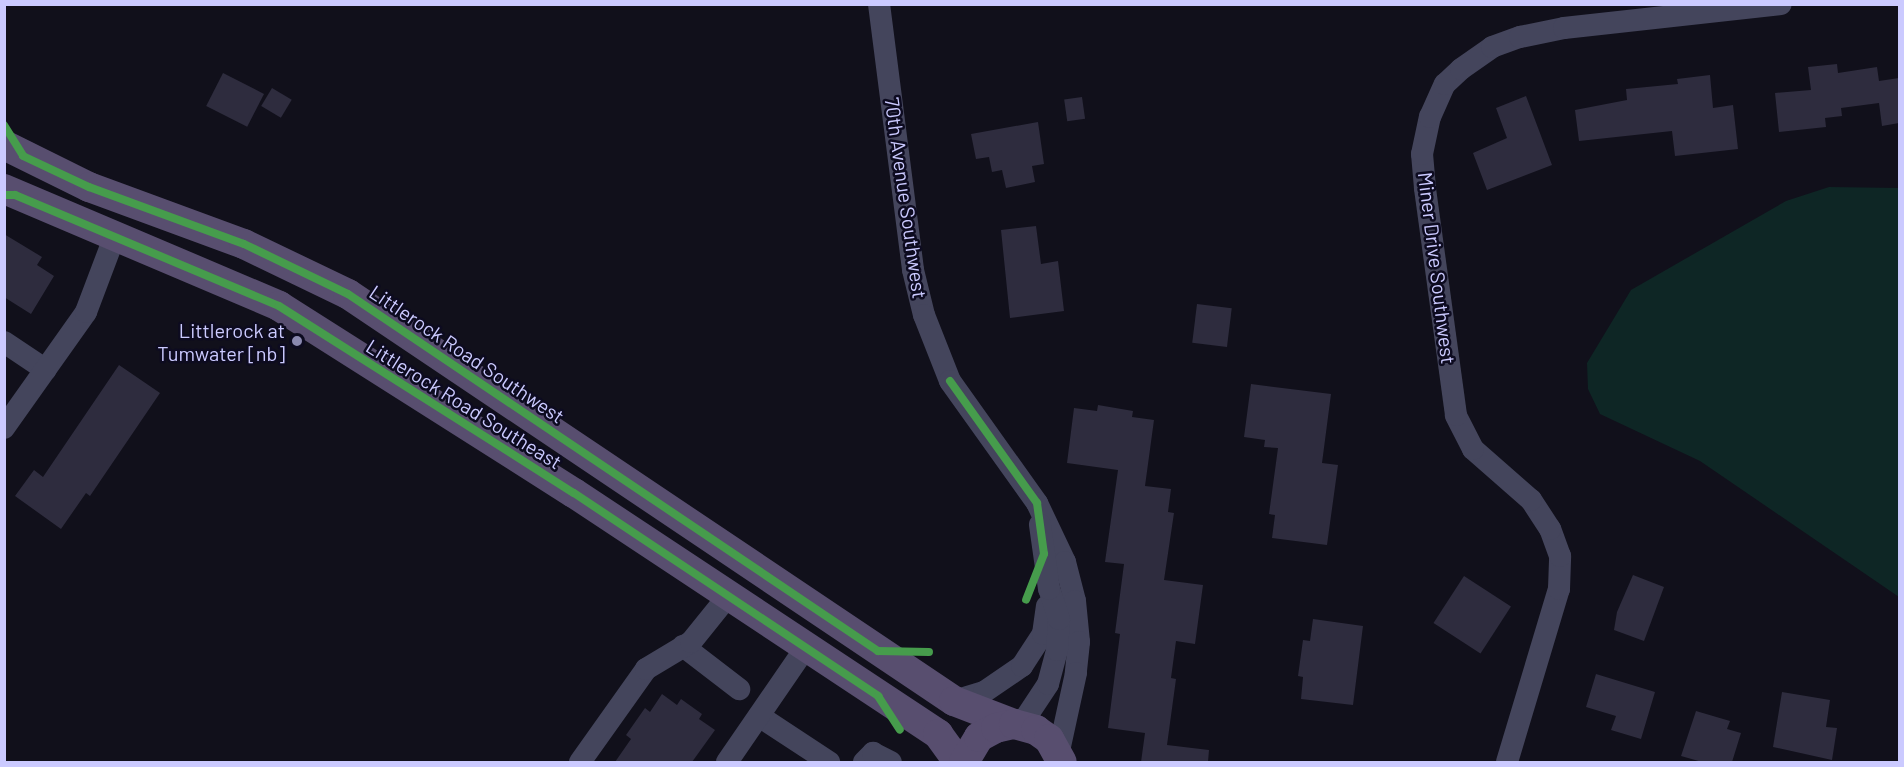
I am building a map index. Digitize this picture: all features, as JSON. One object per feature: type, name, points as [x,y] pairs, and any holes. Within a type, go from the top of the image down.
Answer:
[{"type":"main road","name":"Littlerock Road Southwest","points":[[4,146],[89,186],[244,244],[348,294],[954,701],[1036,730],[1060,757]]},
{"type":"main road","name":"Littlerock Road Southeast","points":[[4,189],[114,238],[279,306],[938,734],[958,762]]},
{"type":"main road","points":[[964,762],[980,737],[996,728],[1017,725]]},
{"type":"street","name":"70th Avenue Southwest","points":[[879,4],[914,270],[924,315],[950,381],[1037,503],[1065,562],[1079,642],[1060,757]]},
{"type":"street","name":"Miner Drive Southwest","points":[[1511,762],[1559,590],[1560,556],[1550,529],[1531,500],[1473,449],[1456,416],[1422,154],[1430,117],[1445,84],[1461,69],[1492,47],[1520,37],[1564,28],[1781,4]]},
{"type":"street","points":[[4,428],[86,312],[114,238]]},
{"type":"street","points":[[4,342],[46,369]]},
{"type":"street","name":"70th Avenue Southwest","points":[[1017,725],[1037,703],[1054,668],[1059,619],[1049,589],[1037,503]]},
{"type":"street","points":[[954,701],[984,692],[1022,666],[1043,634],[1049,589]]},
{"type":"street","points":[[580,762],[646,669],[691,642],[728,596]]},
{"type":"street","points":[[683,646],[739,689]]},
{"type":"street","points":[[727,762],[806,647]]},
{"type":"street","points":[[759,716],[829,762]]},
{"type":"street","points":[[864,762],[873,753],[891,762]]},
{"type":"green space","points":[[1829,187],[1899,188],[1899,597],[1700,461],[1600,414],[1588,389],[1587,363],[1631,290],[1786,201]]},
{"type":"building","points":[[1837,64],[1838,73],[1877,67],[1879,81],[1899,78],[1899,123],[1882,126],[1879,103],[1841,108],[1842,116],[1825,118],[1826,127],[1779,132],[1775,93],[1811,90],[1808,67]]},
{"type":"building","points":[[223,73],[264,94],[247,127],[206,106]]},
{"type":"building","points":[[1710,75],[1713,108],[1733,105],[1738,149],[1675,156],[1672,131],[1579,141],[1575,110],[1627,100],[1626,89],[1678,84],[1677,79]]},
{"type":"building","points":[[272,88],[292,100],[281,118],[261,106]]},
{"type":"building","points":[[1526,96],[1552,165],[1487,190],[1473,153],[1507,138],[1496,108]]},
{"type":"building","points":[[1082,97],[1085,119],[1067,121],[1064,100]]},
{"type":"building","points":[[1038,122],[1044,164],[1032,166],[1035,182],[1006,188],[1002,170],[992,172],[989,157],[976,159],[971,134]]},
{"type":"building","points":[[1036,226],[1041,264],[1058,261],[1064,311],[1010,318],[1001,230]]},
{"type":"building","points":[[4,234],[42,257],[37,265],[54,276],[31,314],[4,297]]},
{"type":"building","points":[[1197,304],[1232,308],[1227,347],[1192,343]]},
{"type":"building","points":[[119,365],[160,393],[90,496],[86,493],[61,529],[15,496],[34,470],[43,477]]},
{"type":"building","points":[[1251,384],[1331,394],[1322,463],[1338,465],[1327,545],[1272,538],[1275,515],[1269,514],[1278,448],[1264,447],[1265,440],[1244,437]]},
{"type":"building","points":[[1098,405],[1133,411],[1132,417],[1154,420],[1145,486],[1171,489],[1168,512],[1174,513],[1164,580],[1203,585],[1195,644],[1176,641],[1171,678],[1176,679],[1167,745],[1209,750],[1208,762],[1141,762],[1145,733],[1108,728],[1120,634],[1115,633],[1124,564],[1105,562],[1118,470],[1067,463],[1074,408],[1097,411]]},
{"type":"building","points":[[1633,575],[1664,587],[1644,641],[1614,630],[1617,612]]},
{"type":"building","points":[[1464,576],[1511,606],[1480,653],[1434,623]]},
{"type":"building","points":[[1313,619],[1363,626],[1353,705],[1301,699],[1303,677],[1298,676],[1303,640],[1310,641]]},
{"type":"building","points":[[1596,674],[1655,692],[1641,739],[1611,730],[1616,716],[1586,707]]},
{"type":"building","points":[[1782,692],[1830,700],[1826,727],[1837,728],[1832,760],[1773,747]]},
{"type":"building","points":[[662,694],[677,705],[681,699],[702,714],[699,719],[715,730],[692,762],[615,762],[631,739],[626,735],[645,708],[650,712]]},
{"type":"building","points":[[1696,711],[1730,721],[1727,729],[1741,733],[1732,762],[1702,762],[1681,756]]},
{"type":"cycle path","points":[[4,125],[23,156],[89,187],[244,244],[348,294],[878,651],[929,652]]},
{"type":"cycle path","points":[[4,195],[15,195],[279,306],[574,493],[878,696],[900,730]]},
{"type":"cycle path","points":[[950,381],[1037,503],[1044,554],[1026,600]]},
{"type":"place","name":"Littlerock at Tumwater [nb]","points":[[297,341]]}]
